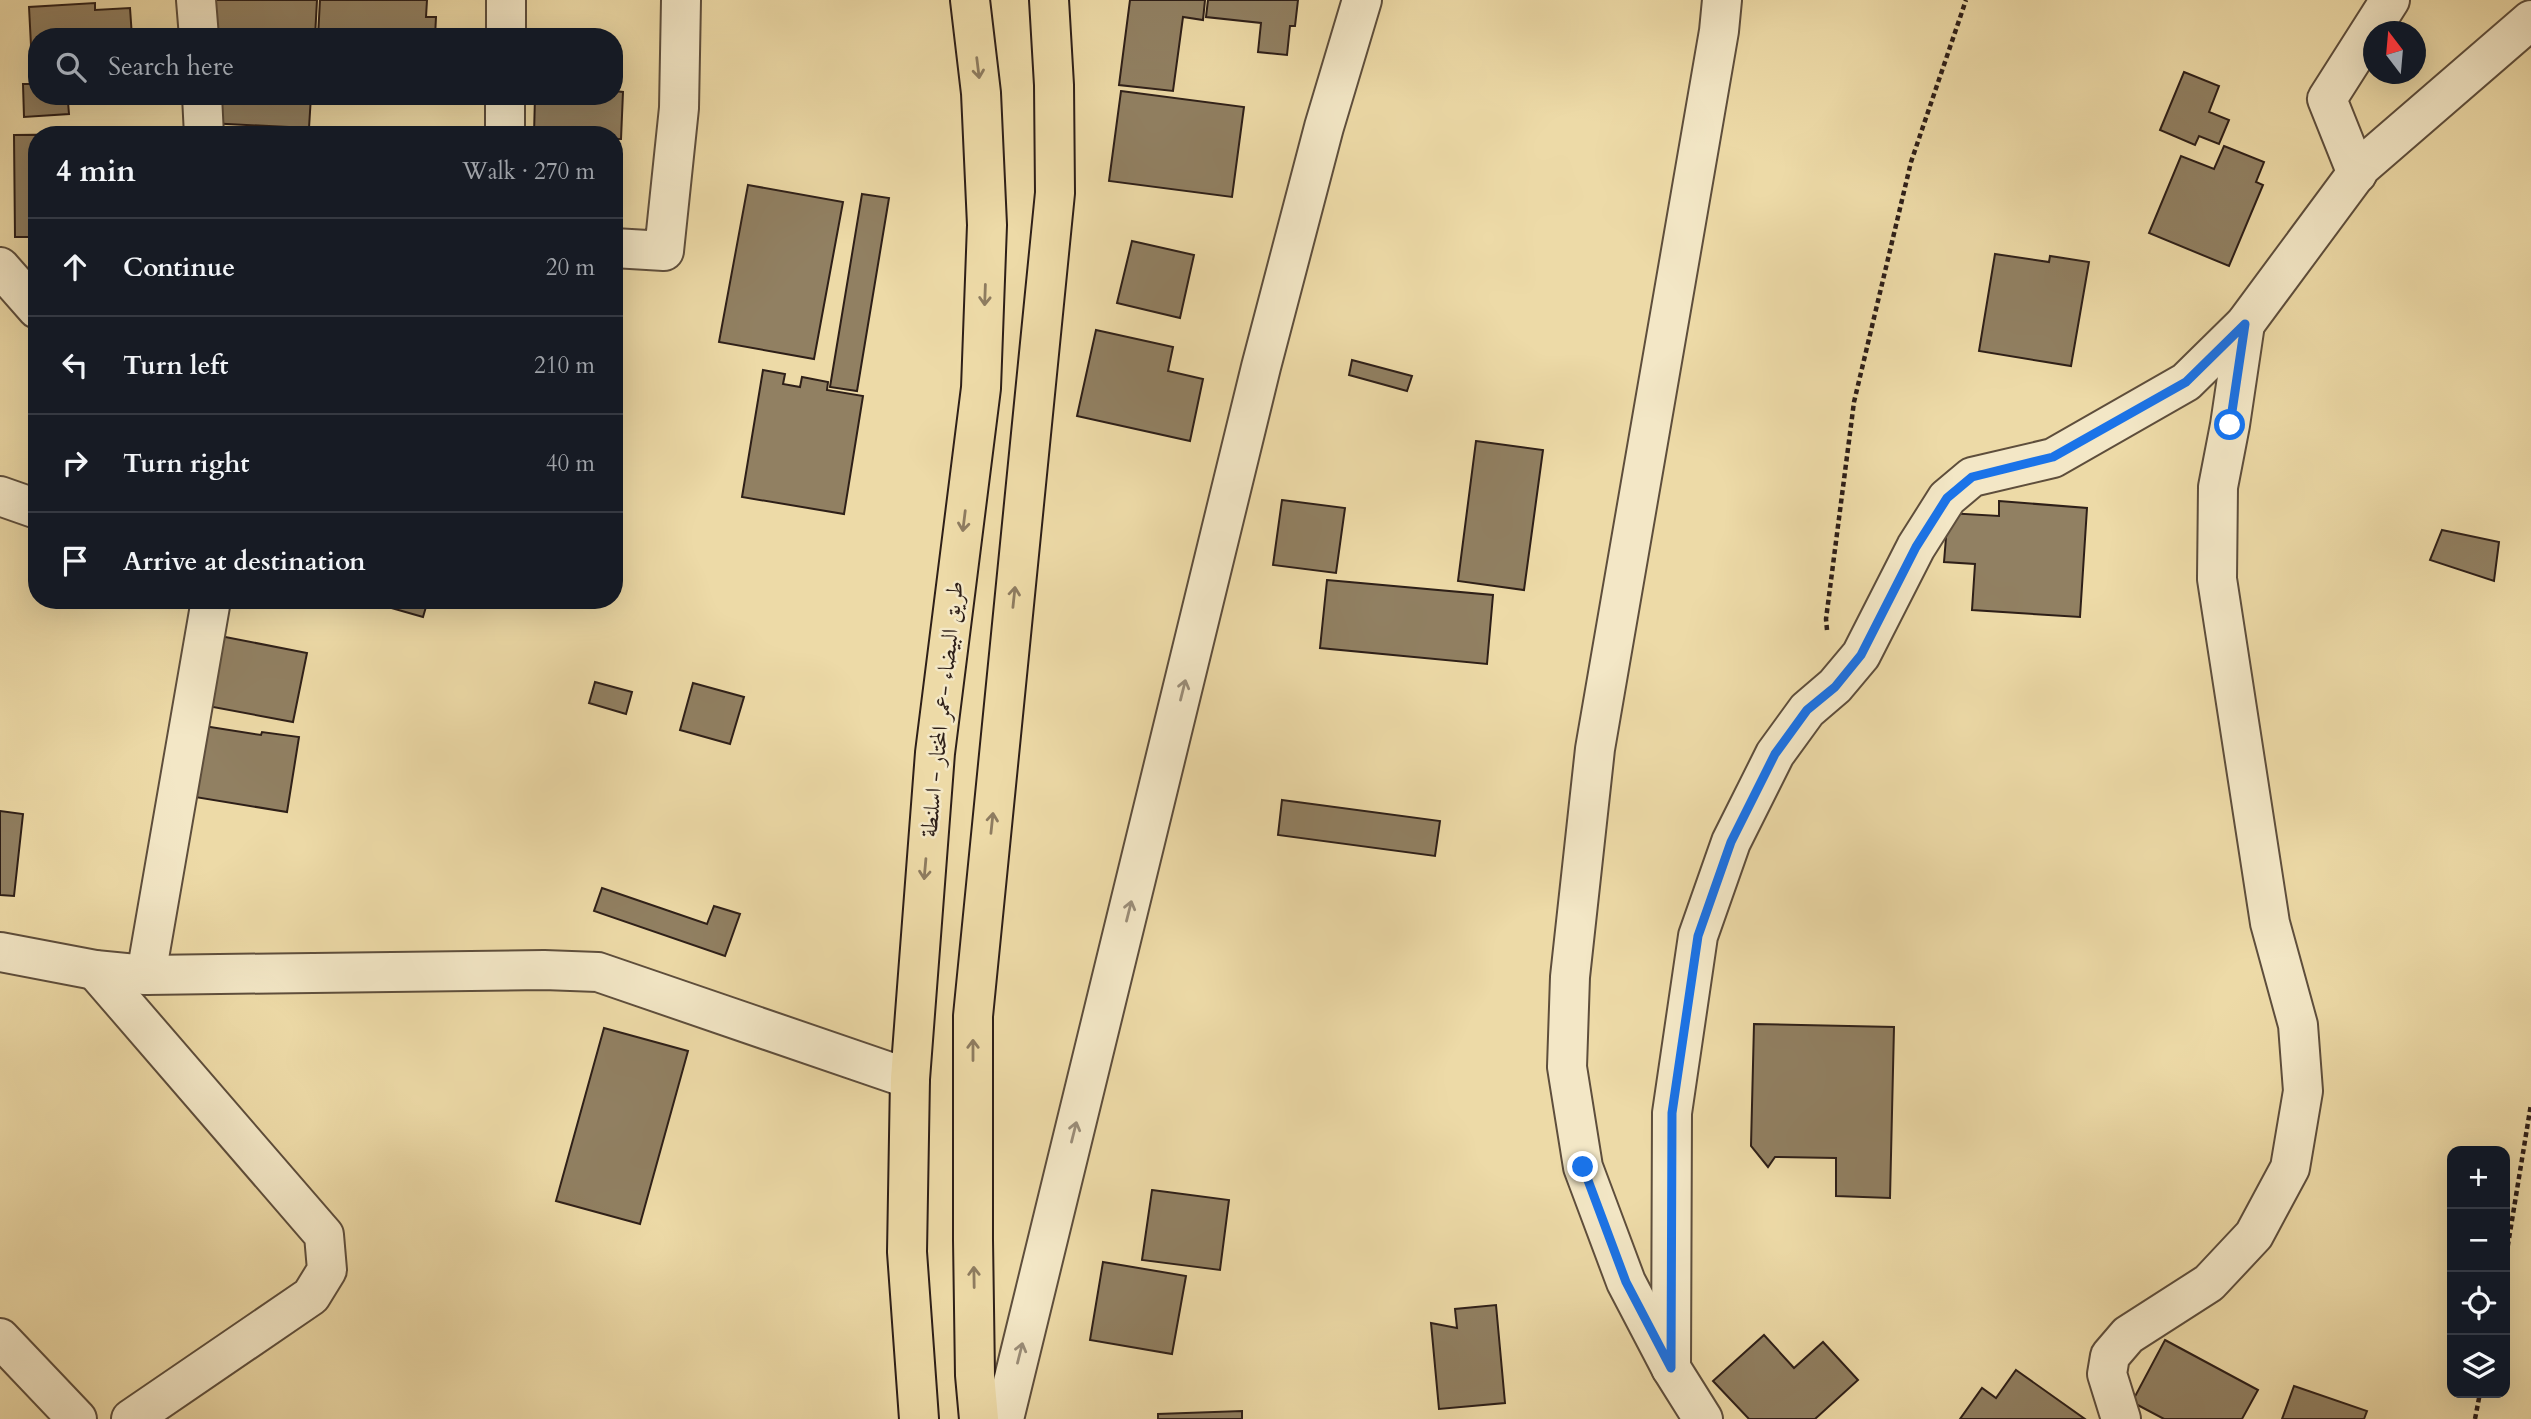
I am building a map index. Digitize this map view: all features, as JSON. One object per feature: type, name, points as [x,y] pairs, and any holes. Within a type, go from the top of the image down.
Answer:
[{"type":"main road","name":"طريق البيضاء -عمر المختار - اسلنطة","points":[[919,1419],[907,1252],[910,1079],[935,753],[981,388],[987,225],[981,93],[970,0]]},
{"type":"main road","points":[[979,1419],[974,1281],[973,1016],[1055,193],[1054,85],[1049,0]]},
{"type":"street","points":[[196,0],[198,28]]},
{"type":"street","points":[[506,0],[506,28]]},
{"type":"street","points":[[623,249],[664,251],[679,108],[681,0]]},
{"type":"street","points":[[1004,1419],[1261,368],[1321,140],[1362,0]]},
{"type":"street","points":[[1703,1419],[1671,1368],[1626,1282],[1583,1167],[1567,1067],[1570,990],[1595,749],[1717,45],[1722,0]]},
{"type":"street","points":[[2357,174],[2327,99],[2390,0]]},
{"type":"street","points":[[1671,1368],[1672,1113],[1698,936],[1731,842],[1775,754],[1807,710],[1835,687],[1861,655],[1916,547],[1947,498],[1972,477],[2053,457],[2186,382],[2245,324],[2362,166],[2531,20]]},
{"type":"street","points":[[202,105],[204,126]]},
{"type":"street","points":[[505,105],[505,126]]},
{"type":"street","points":[[0,267],[28,299]]},
{"type":"street","points":[[2121,1419],[2107,1374],[2110,1356],[2128,1335],[2209,1283],[2254,1235],[2290,1168],[2303,1091],[2298,1025],[2270,923],[2217,579],[2218,487],[2245,324]]},
{"type":"street","points":[[0,496],[28,506]]},
{"type":"street","points":[[146,975],[209,609]]},
{"type":"street","points":[[0,952],[95,970],[146,975],[544,970],[598,972],[910,1079]]},
{"type":"street","points":[[95,970],[324,1235],[327,1270],[311,1296],[131,1419]]},
{"type":"street","points":[[0,1338],[77,1419]]},
{"type":"path","points":[[1835,687],[1826,619],[1854,402],[1911,162],[1966,0]]},
{"type":"path","points":[[2510,1232],[2531,1104]]},
{"type":"path","points":[[2475,1419],[2479,1398]]},
{"type":"building","points":[[215,0],[317,0],[315,28],[213,28]]},
{"type":"building","points":[[320,0],[427,0],[426,17],[436,17],[435,28],[318,28]]},
{"type":"building","points":[[1130,0],[1205,0],[1203,20],[1183,17],[1173,91],[1119,85]]},
{"type":"building","points":[[1208,0],[1298,0],[1295,26],[1290,26],[1287,55],[1258,52],[1261,23],[1206,17]]},
{"type":"building","points":[[95,3],[95,10],[130,8],[131,28],[30,28],[29,7]]},
{"type":"building","points":[[2184,72],[2219,86],[2209,112],[2229,120],[2219,144],[2199,136],[2195,145],[2160,130]]},
{"type":"building","points":[[23,84],[28,84],[28,105],[68,105],[69,114],[24,117]]},
{"type":"building","points":[[1121,91],[1244,107],[1232,197],[1109,181]]},
{"type":"building","points":[[209,105],[310,105],[309,126],[208,123]]},
{"type":"building","points":[[535,105],[622,105],[622,126],[534,126]]},
{"type":"building","points":[[14,135],[28,135],[28,237],[15,237]]},
{"type":"building","points":[[2224,146],[2264,162],[2256,182],[2263,185],[2229,266],[2149,233],[2181,156],[2214,169]]},
{"type":"building","points":[[748,185],[843,202],[814,359],[719,342]]},
{"type":"building","points":[[862,194],[889,198],[857,391],[830,387]]},
{"type":"building","points":[[1132,241],[1194,255],[1180,318],[1117,303]]},
{"type":"building","points":[[1995,254],[2049,262],[2050,256],[2089,262],[2071,366],[1979,351]]},
{"type":"building","points":[[1096,330],[1173,347],[1168,371],[1203,379],[1190,441],[1077,416]]},
{"type":"building","points":[[1352,360],[1412,376],[1407,391],[1349,375]]},
{"type":"building","points":[[763,370],[785,374],[783,384],[800,387],[802,377],[828,382],[827,390],[863,396],[844,514],[742,497]]},
{"type":"building","points":[[1476,441],[1543,450],[1524,590],[1458,581]]},
{"type":"building","points":[[1282,500],[1345,508],[1336,573],[1273,565]]},
{"type":"building","points":[[1999,501],[2087,508],[2080,617],[1972,610],[1975,564],[1944,562],[1948,513],[1999,516]]},
{"type":"building","points":[[2442,530],[2499,542],[2494,581],[2430,560]]},
{"type":"building","points":[[1327,580],[1493,595],[1487,664],[1320,648]]},
{"type":"building","points":[[395,609],[425,609],[423,617]]},
{"type":"building","points":[[210,634],[307,653],[293,722],[197,704]]},
{"type":"building","points":[[595,682],[632,692],[626,714],[589,703]]},
{"type":"building","points":[[693,683],[744,697],[730,744],[680,730]]},
{"type":"building","points":[[204,726],[261,735],[262,732],[299,737],[287,812],[195,797]]},
{"type":"building","points":[[1282,800],[1440,821],[1435,856],[1278,835]]},
{"type":"building","points":[[0,811],[23,814],[14,896],[0,895]]},
{"type":"building","points":[[602,888],[707,924],[714,906],[740,914],[725,956],[594,911]]},
{"type":"building","points":[[1754,1024],[1894,1027],[1890,1198],[1836,1196],[1836,1158],[1775,1157],[1768,1167],[1751,1146]]},
{"type":"building","points":[[604,1028],[688,1051],[640,1224],[556,1201]]},
{"type":"building","points":[[1152,1190],[1229,1200],[1220,1270],[1142,1260]]},
{"type":"building","points":[[1103,1262],[1186,1276],[1172,1354],[1090,1340]]},
{"type":"building","points":[[1496,1305],[1505,1403],[1439,1409],[1431,1323],[1457,1328],[1455,1309]]},
{"type":"building","points":[[1764,1335],[1794,1368],[1823,1342],[1858,1380],[1815,1419],[1749,1419],[1713,1381]]},
{"type":"building","points":[[2165,1340],[2258,1390],[2242,1419],[2164,1419],[2132,1402]]},
{"type":"building","points":[[2016,1370],[2085,1419],[1960,1419],[1982,1388],[1996,1398]]},
{"type":"building","points":[[2294,1386],[2367,1411],[2364,1419],[2282,1419]]},
{"type":"building","points":[[1242,1411],[1242,1419],[1158,1419],[1158,1414]]},
{"type":"route","points":[[1583,1167],[1626,1282],[1671,1368],[1672,1113],[1698,936],[1731,842],[1775,754],[1807,710],[1835,687],[1861,655],[1916,547],[1947,498],[1972,477],[2053,457],[2186,382],[2245,324],[2230,425]]}]
